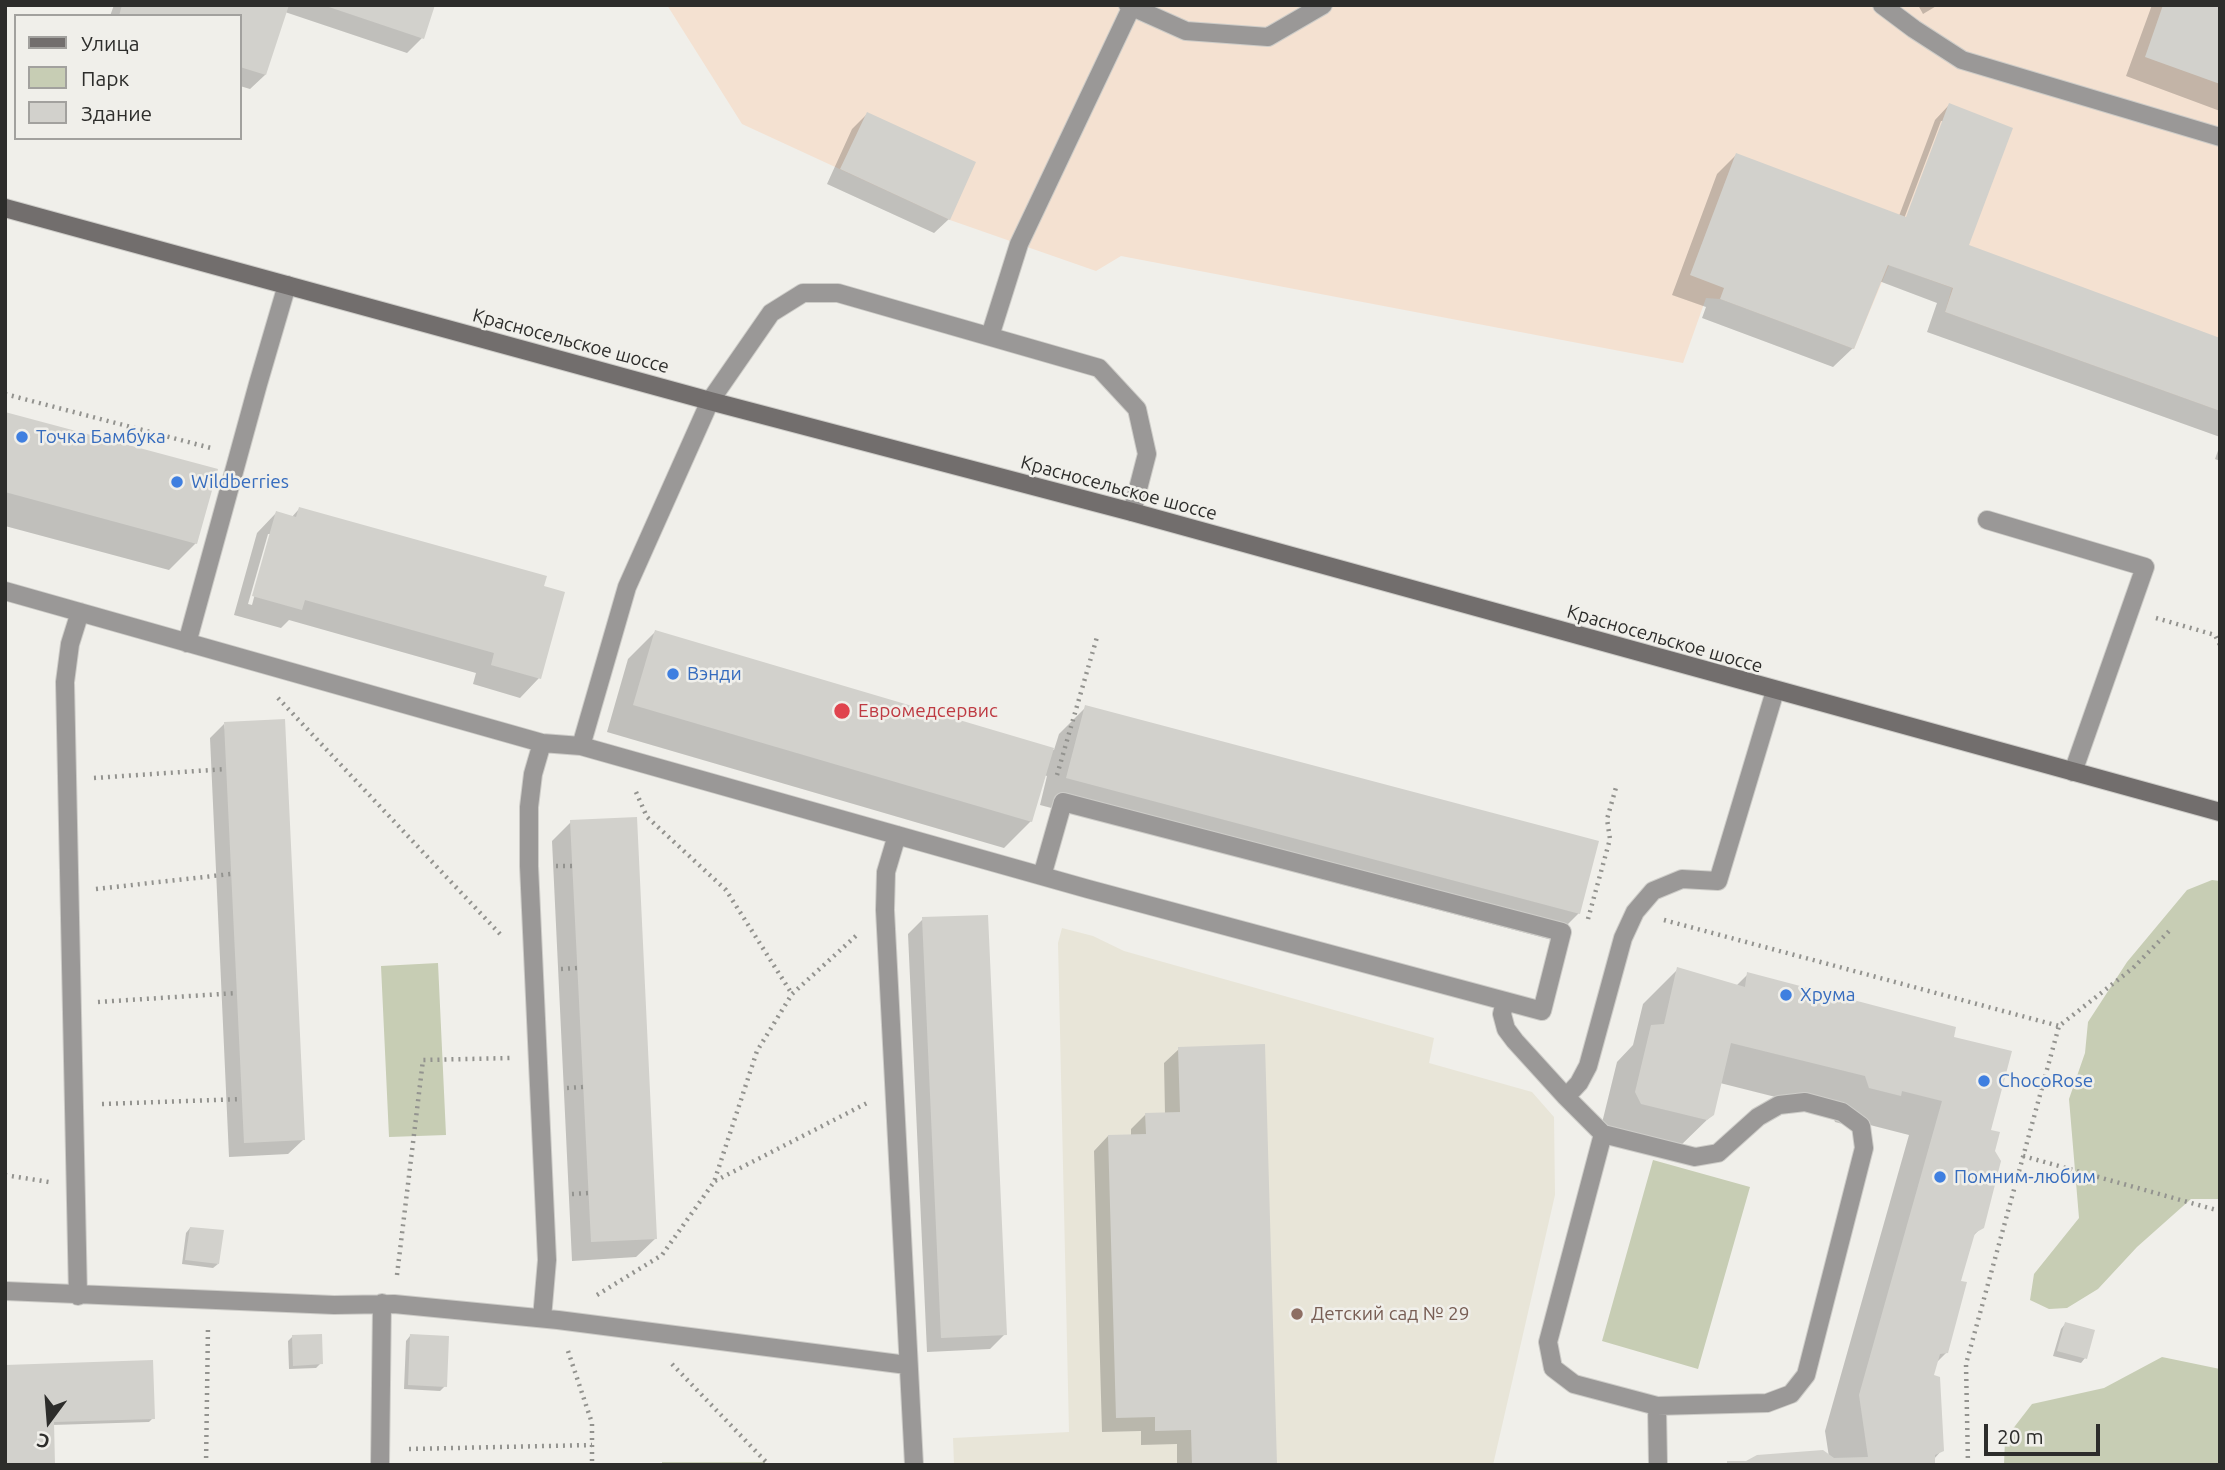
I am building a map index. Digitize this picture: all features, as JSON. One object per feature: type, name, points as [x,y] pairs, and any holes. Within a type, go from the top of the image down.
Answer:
[{"type":"main road","name":"Красносельское шоссе","points":[[5,208],[710,401],[1132,512],[2220,812]]},
{"type":"lane","points":[[990,336],[1019,244],[1129,7],[1186,31],[1268,37],[1323,5]]},
{"type":"lane","points":[[1882,5],[1962,60],[2220,137]]},
{"type":"lane","points":[[187,643],[287,285]]},
{"type":"lane","points":[[581,746],[627,587],[710,401],[771,313],[803,293],[838,293],[1099,368],[1138,409],[1147,454],[1132,512]]},
{"type":"lane","points":[[1987,520],[2144,567],[2073,772]]},
{"type":"lane","points":[[5,590],[542,743],[581,746],[1042,876],[1542,1011],[1562,932],[1063,802],[1042,876]]},
{"type":"lane","points":[[78,1296],[65,682],[69,644],[80,612]]},
{"type":"lane","points":[[1566,1097],[1579,1083],[1588,1066],[1623,938],[1635,912],[1653,891],[1682,879],[1718,881],[1774,691]]},
{"type":"lane","points":[[542,743],[533,774],[529,807],[528,866],[550,1319]]},
{"type":"lane","points":[[897,835],[886,872],[885,910],[914,1465]]},
{"type":"lane","points":[[1505,1001],[1502,1014],[1506,1029],[1603,1134],[1695,1157],[1718,1153],[1758,1117],[1779,1105],[1805,1102],[1842,1112],[1861,1126],[1864,1148],[1806,1375],[1791,1394],[1767,1403],[1657,1406],[1574,1384],[1553,1368],[1548,1342],[1603,1134]]},
{"type":"lane","points":[[5,1292],[334,1305],[382,1303],[550,1319],[907,1365]]},
{"type":"lane","points":[[380,1465],[382,1303]]},
{"type":"lane","points":[[1657,1406],[1657,1465]]},
{"type":"path","points":[[5,394],[238,455]]},
{"type":"path","points":[[2147,615],[2215,635],[2220,645]]},
{"type":"path","points":[[1063,802],[1055,782],[1097,637]]},
{"type":"path","points":[[271,691],[489,923]]},
{"type":"path","points":[[619,757],[647,817],[726,890],[792,994]]},
{"type":"path","points":[[67,780],[226,769]]},
{"type":"path","points":[[1562,932],[1587,925],[1610,839],[1607,819],[1617,784]]},
{"type":"path","points":[[69,892],[231,874]]},
{"type":"path","points":[[550,1319],[662,1255],[714,1182],[757,1051],[792,994],[885,910]]},
{"type":"path","points":[[1635,912],[2059,1026]]},
{"type":"path","points":[[1968,1465],[1966,1364],[2059,1026],[2133,968],[2172,928]]},
{"type":"path","points":[[72,1003],[237,993]]},
{"type":"path","points":[[396,1285],[423,1060],[520,1058]]},
{"type":"path","points":[[714,1182],[895,1088]]},
{"type":"path","points":[[74,1105],[241,1100]]},
{"type":"path","points":[[2023,1156],[2220,1211]]},
{"type":"path","points":[[5,1175],[50,1183]]},
{"type":"path","points":[[206,1465],[208,1301]]},
{"type":"path","points":[[567,1347],[592,1423],[592,1465]]},
{"type":"path","points":[[666,1357],[766,1464]]},
{"type":"path","points":[[401,1450],[592,1445]]},
{"type":"shaded area","points":[[667,5],[2220,5],[2220,411],[1945,312],[1952,288],[1889,265],[1854,349],[1720,299],[1706,298],[1683,363],[1121,256],[1096,271],[950,220],[742,124]]},
{"type":"shaded area","name":"Детский сад № 29","points":[[1062,928],[1093,936],[1124,951],[1434,1038],[1429,1063],[1532,1092],[1554,1117],[1555,1195],[1493,1465],[954,1465],[953,1438],[1069,1432],[1058,943]]},
{"type":"green space","points":[[2212,880],[2220,881],[2220,1199],[2191,1199],[2137,1247],[2098,1289],[2067,1308],[2049,1309],[2030,1300],[2034,1274],[2079,1218],[2069,1099],[2085,1053],[2088,1022],[2127,962],[2187,890]]},
{"type":"green space","points":[[438,963],[446,1135],[389,1137],[381,966]]},
{"type":"green space","points":[[1653,1160],[1750,1187],[1698,1369],[1602,1341]]},
{"type":"green space","points":[[2162,1357],[2220,1369],[2220,1465],[2004,1465],[2005,1439],[2032,1404],[2104,1388]]},
{"type":"green space","points":[[662,1462],[765,1462],[765,1465],[662,1465]]},
{"type":"building","points":[[122,5],[289,5],[266,75],[242,68],[242,14],[120,14]]},
{"type":"building","points":[[323,5],[435,5],[424,39]]},
{"type":"building","points":[[2163,5],[2220,5],[2220,84],[2145,57]]},
{"type":"building","points":[[1949,103],[2013,128],[1969,245],[2220,338],[2220,411],[1945,312],[1953,288],[1888,265],[1854,349],[1720,299],[1724,288],[1690,275],[1736,153],[1906,217]]},
{"type":"building","points":[[867,112],[976,162],[950,220],[840,169]]},
{"type":"building","points":[[5,412],[218,469],[197,544],[5,492]]},
{"type":"building","points":[[299,507],[547,576],[544,586],[565,592],[541,679],[491,665],[494,653],[305,600],[302,610],[252,596],[276,511],[296,517]]},
{"type":"building","points":[[655,630],[1054,748],[1032,822],[633,705]]},
{"type":"building","points":[[1085,705],[1599,841],[1580,914],[1066,778]]},
{"type":"building","points":[[285,719],[305,1140],[244,1143],[224,722]]},
{"type":"building","points":[[637,817],[657,1239],[591,1242],[570,820]]},
{"type":"building","points":[[988,915],[1007,1335],[941,1338],[922,917]]},
{"type":"building","points":[[1677,967],[1745,987],[1747,972],[1956,1027],[1954,1037],[2012,1051],[1991,1130],[2000,1132],[1995,1151],[2001,1161],[1984,1228],[1975,1233],[1961,1281],[1967,1282],[1948,1353],[1940,1354],[1934,1375],[1940,1377],[1944,1451],[1935,1455],[1935,1465],[1727,1465],[1727,1461],[1746,1461],[1757,1455],[1823,1450],[1834,1458],[1868,1457],[1859,1395],[1942,1101],[1902,1091],[1901,1096],[1869,1088],[1865,1076],[1731,1043],[1714,1115],[1707,1120],[1641,1104],[1635,1092],[1651,1025],[1664,1024]]},
{"type":"building","points":[[1265,1044],[1277,1465],[1192,1465],[1191,1430],[1155,1431],[1155,1417],[1116,1418],[1108,1135],[1146,1134],[1145,1113],[1180,1112],[1178,1047]]},
{"type":"building","points":[[190,1227],[224,1230],[219,1264],[185,1260]]},
{"type":"building","points":[[2065,1322],[2095,1330],[2087,1359],[2057,1351]]},
{"type":"building","points":[[322,1334],[323,1364],[293,1366],[292,1335]]},
{"type":"building","points":[[410,1334],[449,1336],[447,1387],[408,1385]]},
{"type":"building","points":[[153,1360],[155,1419],[54,1422],[55,1465],[5,1465],[5,1365]]},
{"type":"place","name":"Точка Бамбука","points":[[22,437]]},
{"type":"place","name":"Wildberries","points":[[177,482]]},
{"type":"place","name":"Вэнди","points":[[673,674]]},
{"type":"place","name":"Евромедсервис","points":[[842,711]]},
{"type":"place","name":"Хрума","points":[[1786,995]]},
{"type":"place","name":"ChocoRose","points":[[1984,1081]]},
{"type":"place","name":"Помним-любим","points":[[1940,1177]]},
{"type":"place","name":"Детский сад № 29","points":[[1297,1314]]}]
